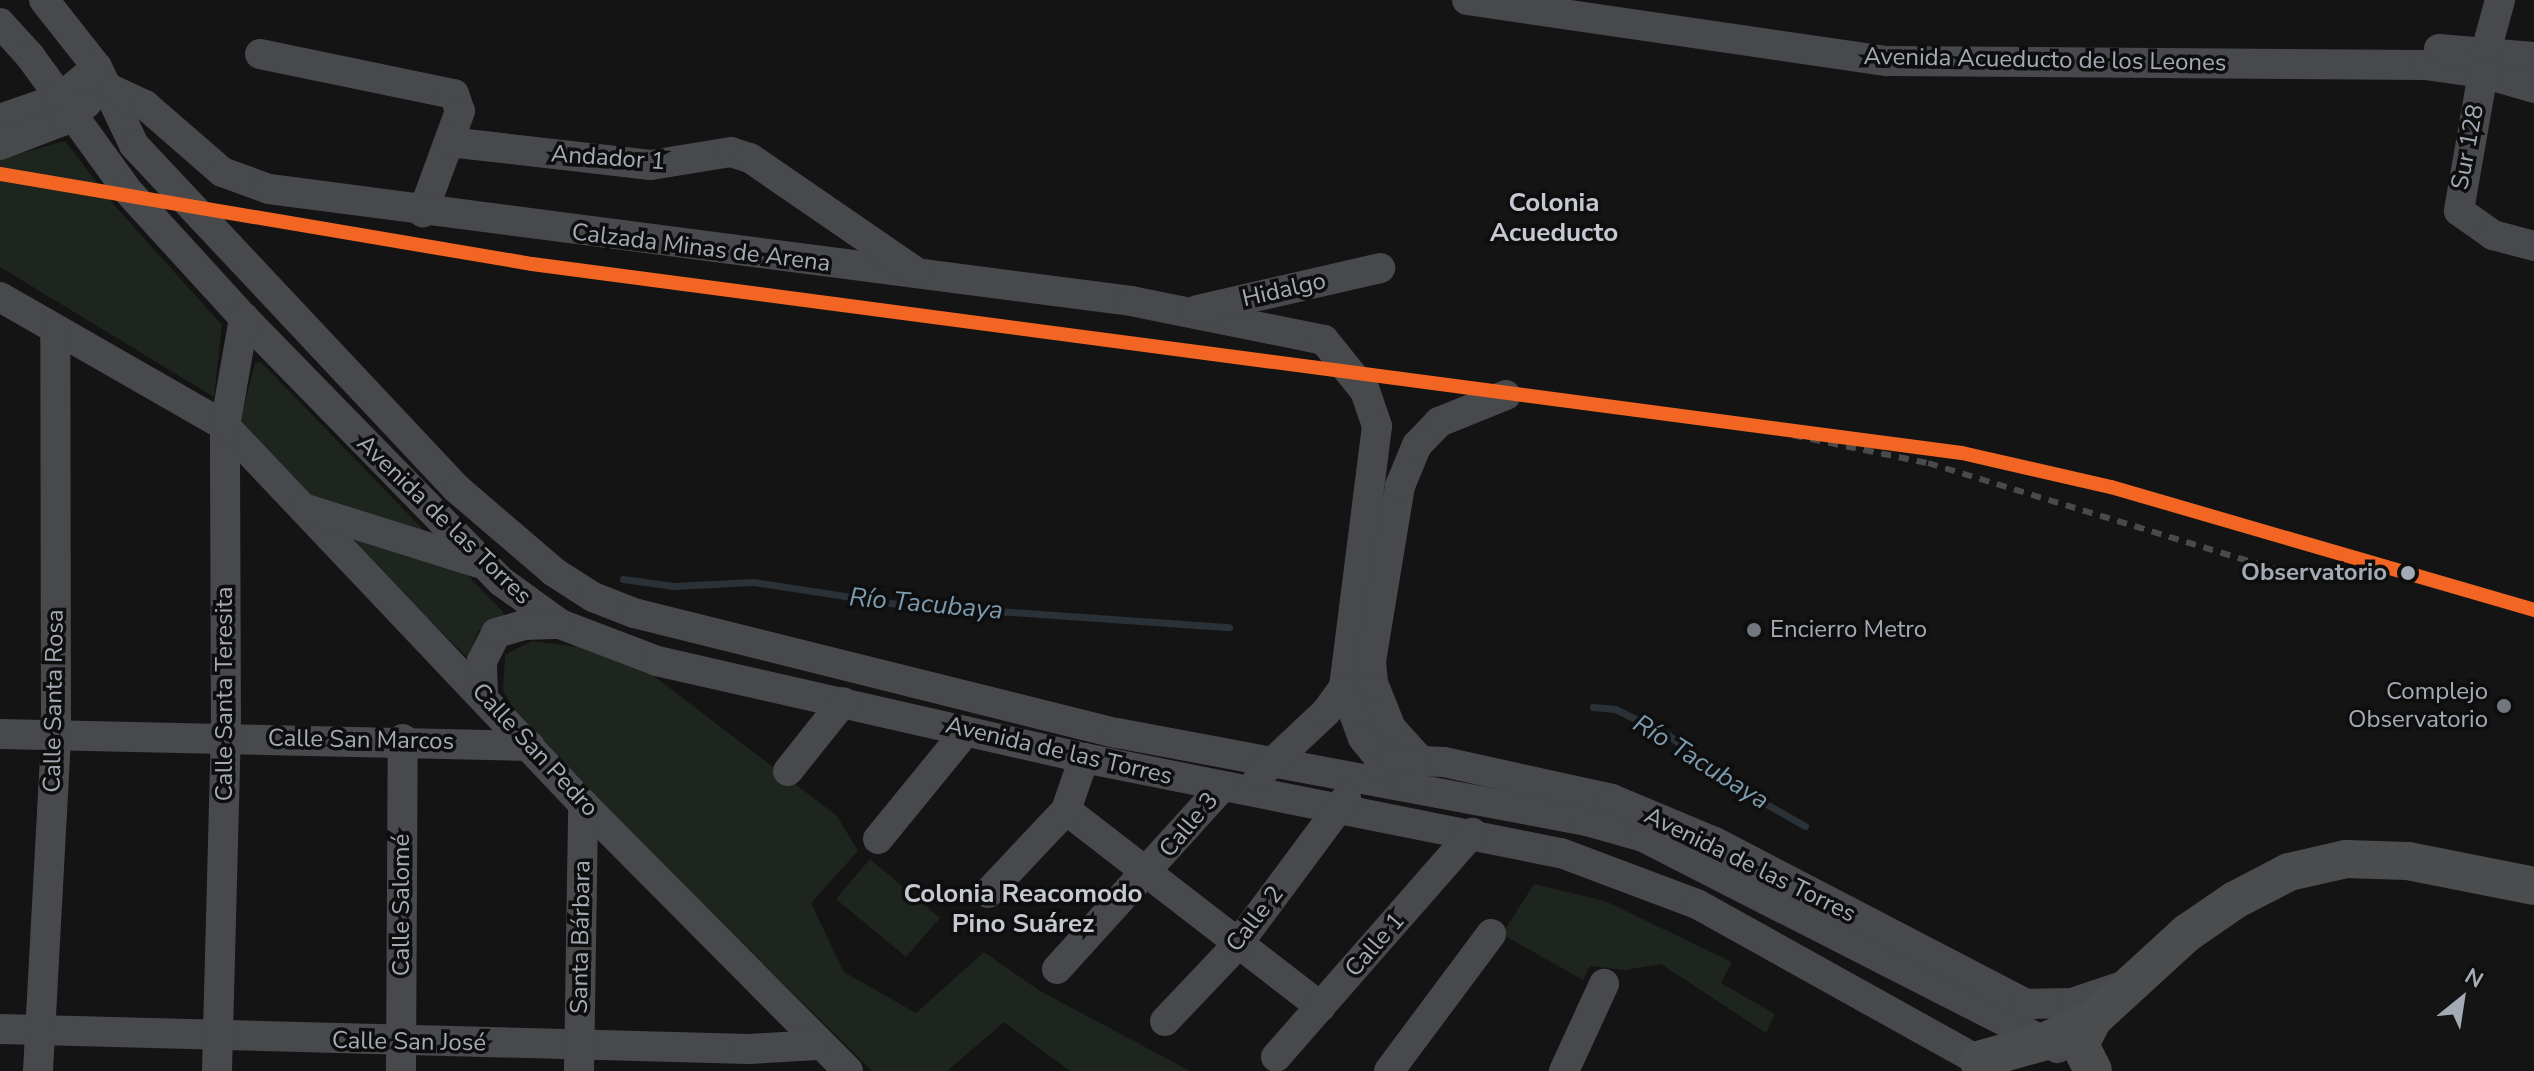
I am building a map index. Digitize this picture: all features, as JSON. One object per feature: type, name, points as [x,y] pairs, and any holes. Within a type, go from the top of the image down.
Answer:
[{"type":"main road","points":[[2094,1070],[2080,1045],[2093,1019],[2187,933],[2235,900],[2289,872],[2346,859],[2408,861],[2534,886]]},
{"type":"main road","points":[[1987,1066],[2093,1019]]},
{"type":"street","name":"Avenida de las Torres","points":[[44,0],[102,77],[134,145],[301,327],[456,488],[554,572],[593,597],[634,613],[1117,733],[1272,765],[1359,781],[1419,774],[1554,784],[1662,817],[2026,1004],[2072,1003],[2129,983]]},
{"type":"street","name":"Avenida Acueducto de los Leones","points":[[1467,0],[1887,61],[2425,65],[2534,57]]},
{"type":"street","name":"Avenida Acueducto de los Leones","points":[[1576,0],[1889,46],[2247,44],[2484,62]]},
{"type":"street","name":"Sur 128","points":[[2500,0],[2484,62],[2457,202],[2465,220],[2534,246]]},
{"type":"street","name":"Avenida de las Torres","points":[[0,23],[127,190],[244,318],[487,567],[527,604],[560,624],[657,661],[1084,758],[1561,853],[1697,904],[1987,1066]]},
{"type":"street","points":[[260,54],[447,90],[460,104],[423,212]]},
{"type":"street","points":[[2484,62],[2534,88]]},
{"type":"street","points":[[6,127],[66,106],[102,77]]},
{"type":"street","name":"Calzada Minas de Arena","points":[[102,77],[145,105],[201,158],[244,182],[423,212],[1188,312],[1324,340],[1365,391],[1377,426],[1344,687]]},
{"type":"street","name":"Andador 1","points":[[449,142],[651,165],[731,152],[750,158],[921,276]]},
{"type":"street","name":"Hidalgo","points":[[1188,312],[1380,268]]},
{"type":"street","name":"Calle San Pedro","points":[[0,297],[225,426],[483,694],[583,804],[817,1045],[848,1071]]},
{"type":"street","name":"Calle Santa Teresita","points":[[217,1071],[226,738],[225,426],[244,318]]},
{"type":"street","name":"Calle Santa Rosa","points":[[38,1071],[56,736],[55,331]]},
{"type":"street","points":[[1419,774],[1391,728],[1373,683],[1371,661],[1400,486],[1417,445],[1439,422],[1506,395]]},
{"type":"street","points":[[301,507],[487,567]]},
{"type":"street","points":[[483,694],[482,661],[496,633],[524,625],[560,624]]},
{"type":"street","points":[[1344,687],[1352,719],[1384,764]]},
{"type":"street","name":"Calle 3","points":[[1057,969],[1230,789],[1272,765],[1344,687]]},
{"type":"street","points":[[788,771],[843,702]]},
{"type":"street","points":[[878,839],[966,731]]},
{"type":"street","name":"Calle San Marcos","points":[[0,734],[403,739],[530,746]]},
{"type":"street","name":"Calle Salomé","points":[[401,1057],[403,739]]},
{"type":"street","points":[[988,893],[1066,810],[1084,758]]},
{"type":"street","name":"Avenida de las Torres","points":[[1337,810],[1359,781],[1384,764],[1643,837],[2046,1041],[2094,1070]]},
{"type":"street","name":"Santa Bárbara","points":[[579,1058],[583,804]]},
{"type":"street","points":[[1066,810],[1321,1007]]},
{"type":"street","name":"Calle 2","points":[[1165,1021],[1237,945],[1337,810]]},
{"type":"street","name":"Calle 1","points":[[1276,1057],[1472,833]]},
{"type":"street","points":[[1389,1071],[1491,934]]},
{"type":"street","points":[[1564,1071],[1604,984]]},
{"type":"street","name":"Calle San José","points":[[0,1029],[217,1036],[401,1057],[749,1060],[817,1045]]},
{"type":"shaded area","points":[[65,141],[115,206],[222,325],[214,397],[0,267],[0,159]]},
{"type":"shaded area","points":[[261,362],[503,612],[505,619],[478,631],[469,659],[237,432],[255,363]]},
{"type":"shaded area","points":[[532,641],[602,650],[654,676],[837,816],[858,851],[811,903],[844,972],[916,1013],[984,952],[1040,991],[1190,1071],[1070,1071],[1004,1022],[947,1071],[872,1071],[525,728],[503,691],[505,655]]},
{"type":"shaded area","points":[[870,859],[940,918],[906,957],[836,899]]},
{"type":"shaded area","points":[[1534,884],[1605,901],[1732,962],[1721,983],[1775,1014],[1766,1033],[1661,964],[1625,970],[1590,966],[1583,980],[1502,934]]},
{"type":"waterway","name":"Río Tacubaya","points":[[623,579],[674,586],[753,582],[897,604],[1229,627]]},
{"type":"waterway","name":"Río Tacubaya","points":[[1593,707],[1615,709],[1668,735],[1738,788],[1805,826]]},
{"type":"railway","points":[[1705,417],[1928,463],[2274,569]]},
{"type":"transit line","points":[[0,174],[532,264],[1962,453],[2111,487],[2534,610]]},
{"type":"place","name":"Observatorio","points":[[2408,573]]},
{"type":"place","name":"Encierro Metro","points":[[1754,630]]},
{"type":"place","name":"Complejo Observatorio","points":[[2504,706]]},
{"type":"district","name":"Colonia Acueducto","points":[[1554,218]]},
{"type":"district","name":"Colonia Reacomodo Pino Suárez","points":[[1023,909]]}]
